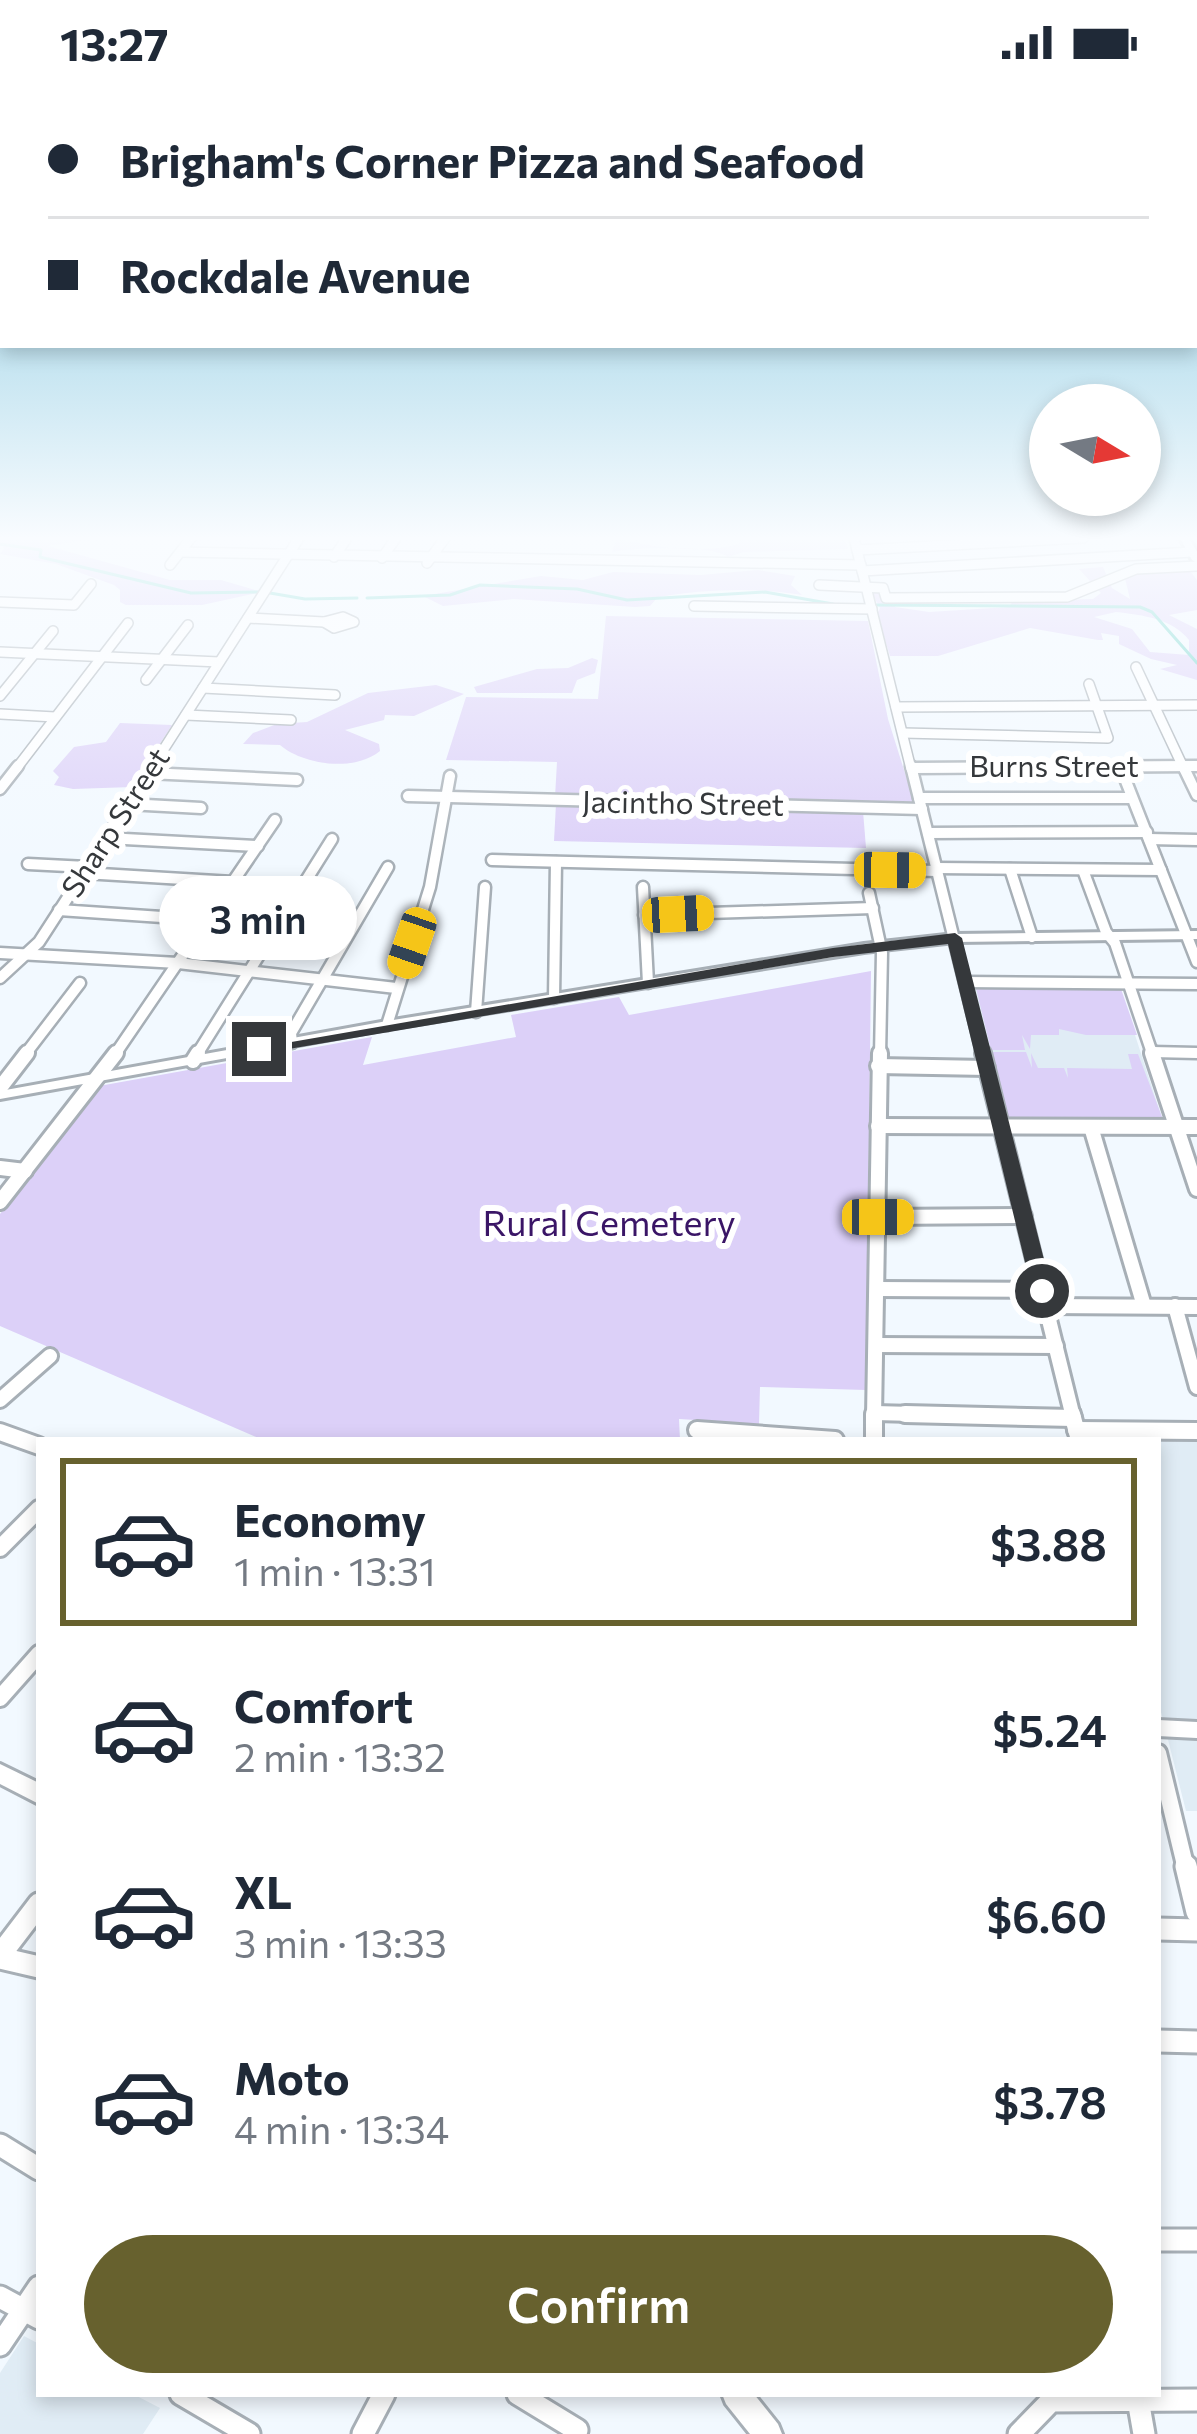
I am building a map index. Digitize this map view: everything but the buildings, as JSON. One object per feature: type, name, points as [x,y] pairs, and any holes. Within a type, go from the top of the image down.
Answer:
[{"type":"main road","points":[[0,1092],[880,946],[955,938],[1192,935]]},
{"type":"main road","points":[[4,1782],[36,1793]]},
{"type":"main road","points":[[738,2397],[768,2434]]},
{"type":"street","points":[[0,695],[39,648]]},
{"type":"street","points":[[0,789],[107,648]]},
{"type":"street","points":[[146,680],[171,648]]},
{"type":"street","name":"Sharp Street","points":[[0,978],[26,955],[59,910],[228,648]]},
{"type":"street","points":[[878,648],[912,768],[1076,1429]]},
{"type":"street","points":[[0,652],[219,662]]},
{"type":"street","points":[[1136,667],[1191,766],[1197,795]]},
{"type":"street","points":[[903,733],[1108,738],[1089,684]]},
{"type":"street","points":[[203,688],[335,695]]},
{"type":"street","points":[[896,707],[1197,705]]},
{"type":"street","points":[[0,714],[55,717]]},
{"type":"street","points":[[186,715],[291,720]]},
{"type":"street","points":[[1120,766],[1192,935],[1197,962]]},
{"type":"street","name":"Burns Street","points":[[912,768],[1191,766]]},
{"type":"street","points":[[148,773],[297,780]]},
{"type":"street","points":[[388,1025],[430,887],[450,776]]},
{"type":"street","name":"Jacintho Street","points":[[408,796],[921,804],[1132,797]]},
{"type":"street","points":[[128,804],[201,808]]},
{"type":"street","points":[[0,1202],[97,1078],[275,820]]},
{"type":"street","points":[[928,833],[1197,840]]},
{"type":"street","points":[[106,838],[258,847]]},
{"type":"street","points":[[193,1061],[332,839]]},
{"type":"street","points":[[492,860],[1161,870]]},
{"type":"street","points":[[554,998],[556,862]]},
{"type":"street","points":[[28,864],[233,882]]},
{"type":"street","points":[[292,1043],[290,1033],[388,868]]},
{"type":"street","points":[[1010,869],[1031,937]]},
{"type":"street","points":[[1083,870],[1130,984],[1197,1189]]},
{"type":"street","points":[[476,1012],[485,887]]},
{"type":"street","points":[[643,887],[648,983]]},
{"type":"street","points":[[869,893],[880,946],[874,1437]]},
{"type":"street","points":[[644,915],[872,908]]},
{"type":"street","points":[[59,910],[206,920]]},
{"type":"street","points":[[0,953],[178,963],[396,988]]},
{"type":"street","points":[[966,982],[1197,984]]},
{"type":"street","points":[[0,1092],[80,983]]},
{"type":"street","points":[[1152,1052],[1197,1052]]},
{"type":"street","points":[[878,1066],[986,1068]]},
{"type":"street","points":[[878,1126],[1197,1127]]},
{"type":"street","points":[[1091,1126],[1144,1306]]},
{"type":"street","points":[[0,1168],[26,1171]]},
{"type":"street","points":[[878,1217],[1024,1216]]},
{"type":"street","points":[[877,1289],[1197,1306]]},
{"type":"street","points":[[1175,1306],[1197,1388]]},
{"type":"street","points":[[876,1345],[1056,1346]]},
{"type":"street","points":[[0,1400],[50,1356]]},
{"type":"street","points":[[875,1413],[1076,1429],[1197,1432]]},
{"type":"street","points":[[697,1430],[794,1437]]},
{"type":"street","points":[[0,1432],[36,1445]]},
{"type":"street","points":[[0,1548],[36,1512]]},
{"type":"street","points":[[0,1698],[36,1657]]},
{"type":"street","points":[[1161,1727],[1197,1730]]},
{"type":"street","points":[[1161,1777],[1167,1824],[1197,1912]]},
{"type":"street","points":[[36,1908],[0,1957],[36,1966]]},
{"type":"street","points":[[1161,1929],[1197,1930]]},
{"type":"street","points":[[1161,2042],[1197,2042]]},
{"type":"street","points":[[0,2145],[36,2167]]},
{"type":"street","points":[[1161,2240],[1197,2240]]},
{"type":"street","points":[[0,2297],[32,2313],[0,2344]]},
{"type":"street","points":[[186,2397],[248,2434]]},
{"type":"street","points":[[363,2434],[382,2397]]},
{"type":"street","points":[[523,2397],[578,2430]]},
{"type":"street","points":[[1018,2434],[1051,2401],[1120,2397]]},
{"type":"street","points":[[1137,2397],[1144,2434]]},
{"type":"street","points":[[1152,2397],[1197,2400]]},
{"type":"shaded area","points":[[974,987],[1120,989],[1163,1121],[1007,1119]]},
{"type":"shaded area","points":[[1161,1439],[1197,1440],[1197,1811],[1186,1811],[1161,1712]]},
{"type":"shaded area","points":[[24,2336],[36,2342],[36,2397],[139,2397],[160,2408],[143,2434],[0,2434],[0,2373]]},
{"type":"green space","points":[[603,648],[873,648],[888,719],[915,805],[555,797],[557,762],[446,760],[466,697],[598,699]]},
{"type":"green space","points":[[887,648],[965,648],[938,656],[890,656]]},
{"type":"green space","points":[[1127,648],[1189,655],[1189,648],[1197,648],[1197,680],[1160,669],[1177,665]]},
{"type":"green space","points":[[598,660],[595,673],[577,680],[572,693],[477,693],[474,687],[537,669],[568,668]]},
{"type":"green space","points":[[436,685],[464,694],[414,716],[385,715],[384,720],[345,730],[379,744],[380,751],[356,762],[314,761],[280,745],[243,744],[253,733],[277,724],[307,722],[368,693]]},
{"type":"green space","points":[[120,723],[172,725],[132,787],[54,785],[59,777],[53,771],[74,747],[106,742]]},
{"type":"green space","points":[[556,804],[863,811],[866,848],[554,841]]},
{"type":"green space","name":"Rural Cemetery","points":[[871,971],[866,1390],[760,1387],[759,1424],[679,1419],[680,1437],[256,1437],[0,1326],[0,1214],[99,1086],[372,1037],[363,1065],[516,1037],[511,1015],[619,997],[629,1015]]},
{"type":"green space","points":[[976,988],[1121,989],[1137,1035],[1086,1035],[1059,1029],[1059,1035],[1031,1035],[1030,1049],[1022,1035],[1025,1050],[991,1050]]},
{"type":"green space","points":[[992,1052],[1026,1052],[1032,1068],[1031,1053],[1038,1068],[1064,1068],[1068,1078],[1067,1068],[1132,1069],[1128,1054],[1138,1054],[1164,1122],[1009,1120]]},
{"type":"waterway","points":[[1183,648],[1197,663]]},
{"type":"route","points":[[259,1049],[833,952],[955,938],[1042,1291]]}]
